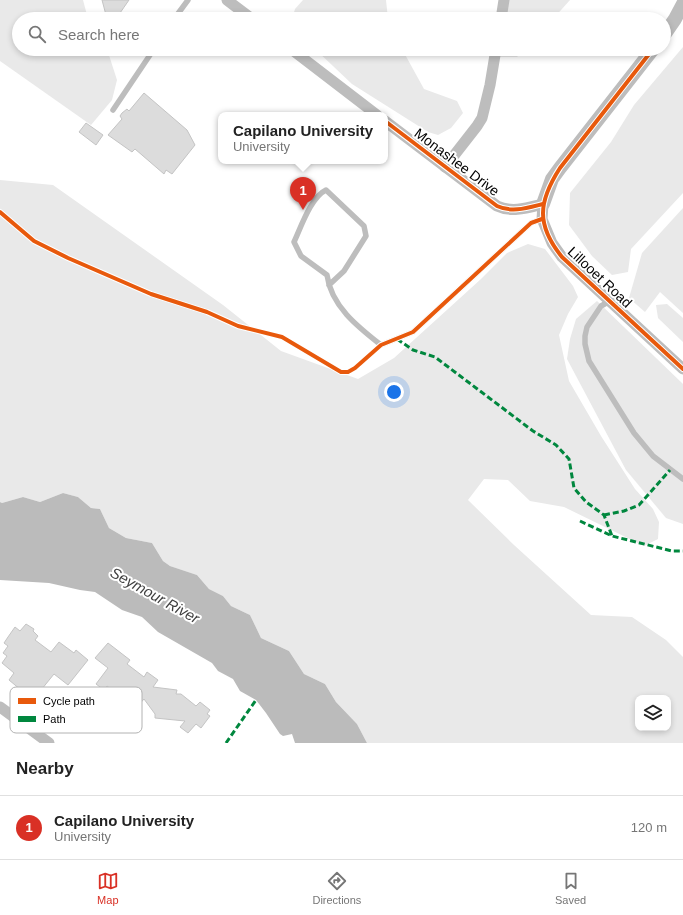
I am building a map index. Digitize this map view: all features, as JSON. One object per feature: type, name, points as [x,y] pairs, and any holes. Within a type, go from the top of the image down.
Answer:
[{"type":"street","points":[[227,0],[243,12]]},
{"type":"street","points":[[502,12],[504,0]]},
{"type":"street","points":[[671,24],[683,4]]},
{"type":"street","points":[[300,56],[373,112]]},
{"type":"street","points":[[445,167],[482,118],[495,56]]},
{"type":"street","name":"Lillooet Road","points":[[648,56],[552,179],[543,204],[542,219],[552,243],[562,257],[683,368]]},
{"type":"street","name":"Monashee Drive","points":[[388,123],[497,206],[505,209],[524,209],[543,204]]},
{"type":"street","points":[[0,707],[10,714]]},
{"type":"street","points":[[35,733],[48,743]]},
{"type":"lane","points":[[179,12],[188,0]]},
{"type":"lane","points":[[113,110],[149,56]]},
{"type":"lane","points":[[329,285],[344,271],[366,236],[364,226],[326,190],[319,193],[294,242],[301,256],[327,275],[329,285],[345,312],[360,328],[381,345],[413,332],[531,223],[542,219]]},
{"type":"lane","points":[[610,301],[602,306],[587,327],[585,344],[589,361],[634,432],[652,456],[683,479]]},
{"type":"shaded area","points":[[0,0],[83,0],[86,12],[12,12],[12,56],[109,56],[117,80],[112,100],[91,125],[0,61]]},
{"type":"shaded area","points":[[303,0],[386,0],[387,12],[294,12]]},
{"type":"shaded area","points":[[508,0],[570,0],[559,12],[506,12]]},
{"type":"shaded area","points":[[683,47],[683,193],[631,249],[628,272],[612,275],[592,256],[569,225],[570,193],[611,142],[634,105]]},
{"type":"shaded area","points":[[322,56],[406,56],[424,89],[457,101],[463,113],[451,128],[438,135],[428,132],[352,84]]},
{"type":"shaded area","points":[[499,56],[518,56],[517,57]]},
{"type":"shaded area","points":[[0,180],[53,185],[223,305],[281,351],[358,379],[394,358],[481,279],[507,253],[528,244],[545,249],[573,286],[578,297],[568,314],[559,335],[569,381],[601,436],[635,489],[653,509],[659,522],[658,539],[644,546],[564,507],[530,501],[508,480],[484,479],[468,500],[514,545],[591,615],[632,617],[666,640],[683,657],[683,743],[367,743],[357,724],[336,702],[325,684],[304,674],[289,651],[261,638],[250,615],[231,606],[223,596],[209,589],[197,575],[170,566],[163,561],[152,543],[126,538],[109,528],[100,509],[91,508],[78,497],[63,493],[40,502],[23,497],[2,503],[0,502]]},
{"type":"shaded area","points":[[683,208],[683,313],[660,292],[645,312],[629,298],[642,253]]},
{"type":"shaded area","points":[[597,301],[683,384],[683,524],[666,518],[626,470],[567,359],[570,339],[576,319]]},
{"type":"shaded area","points":[[667,304],[683,318],[683,342],[658,318],[656,305]]},
{"type":"water","name":"Seymour River","points":[[63,493],[78,497],[91,508],[100,509],[109,528],[126,538],[152,543],[163,561],[170,566],[197,575],[209,589],[223,596],[231,606],[250,615],[261,638],[289,651],[304,674],[325,684],[336,702],[357,724],[367,743],[295,743],[292,734],[283,736],[280,734],[256,700],[240,691],[233,679],[218,671],[212,663],[158,632],[142,617],[122,610],[95,592],[49,583],[0,580],[0,502],[2,503],[23,497],[40,502]]},
{"type":"building","points":[[102,0],[129,0],[121,12],[105,12]]},
{"type":"building","points":[[144,93],[187,130],[195,145],[172,174],[166,170],[164,174],[135,149],[132,152],[108,135],[122,119],[120,116],[122,113],[127,109],[129,111]]},
{"type":"building","points":[[86,123],[103,135],[96,145],[79,132]]},
{"type":"building","points":[[26,624],[34,629],[33,631],[38,636],[35,640],[51,652],[59,642],[74,653],[76,650],[88,660],[68,685],[54,674],[44,687],[17,687],[9,680],[14,673],[2,663],[7,656],[3,653],[8,646],[4,643],[15,627],[20,631]]},
{"type":"building","points":[[108,643],[130,660],[127,664],[144,677],[147,672],[158,680],[153,687],[177,690],[176,694],[181,694],[196,706],[200,702],[210,710],[207,714],[210,716],[201,728],[196,724],[188,733],[180,727],[185,721],[155,718],[155,714],[144,699],[142,701],[142,687],[100,687],[96,684],[108,668],[95,658]]},
{"type":"marked path","points":[[397,339],[413,350],[435,357],[533,431],[556,445],[569,459],[574,488],[586,502],[604,515],[612,536]]},
{"type":"marked path","points":[[604,515],[624,511],[639,505],[670,470]]},
{"type":"marked path","points":[[580,521],[612,536],[672,551],[683,551]]},
{"type":"marked path","points":[[226,743],[256,700]]},
{"type":"cycle path","points":[[648,56],[560,168],[547,192],[543,213],[544,224],[548,234],[562,257],[683,369]]},
{"type":"cycle path","points":[[388,123],[497,206],[514,209],[543,204]]},
{"type":"cycle path","points":[[0,212],[34,241],[68,258],[151,294],[207,312],[238,326],[282,337],[341,372],[348,372],[355,368],[381,345],[413,332],[531,223],[542,219]]},
{"type":"place","name":"Capilano University","points":[[303,210]]}]
